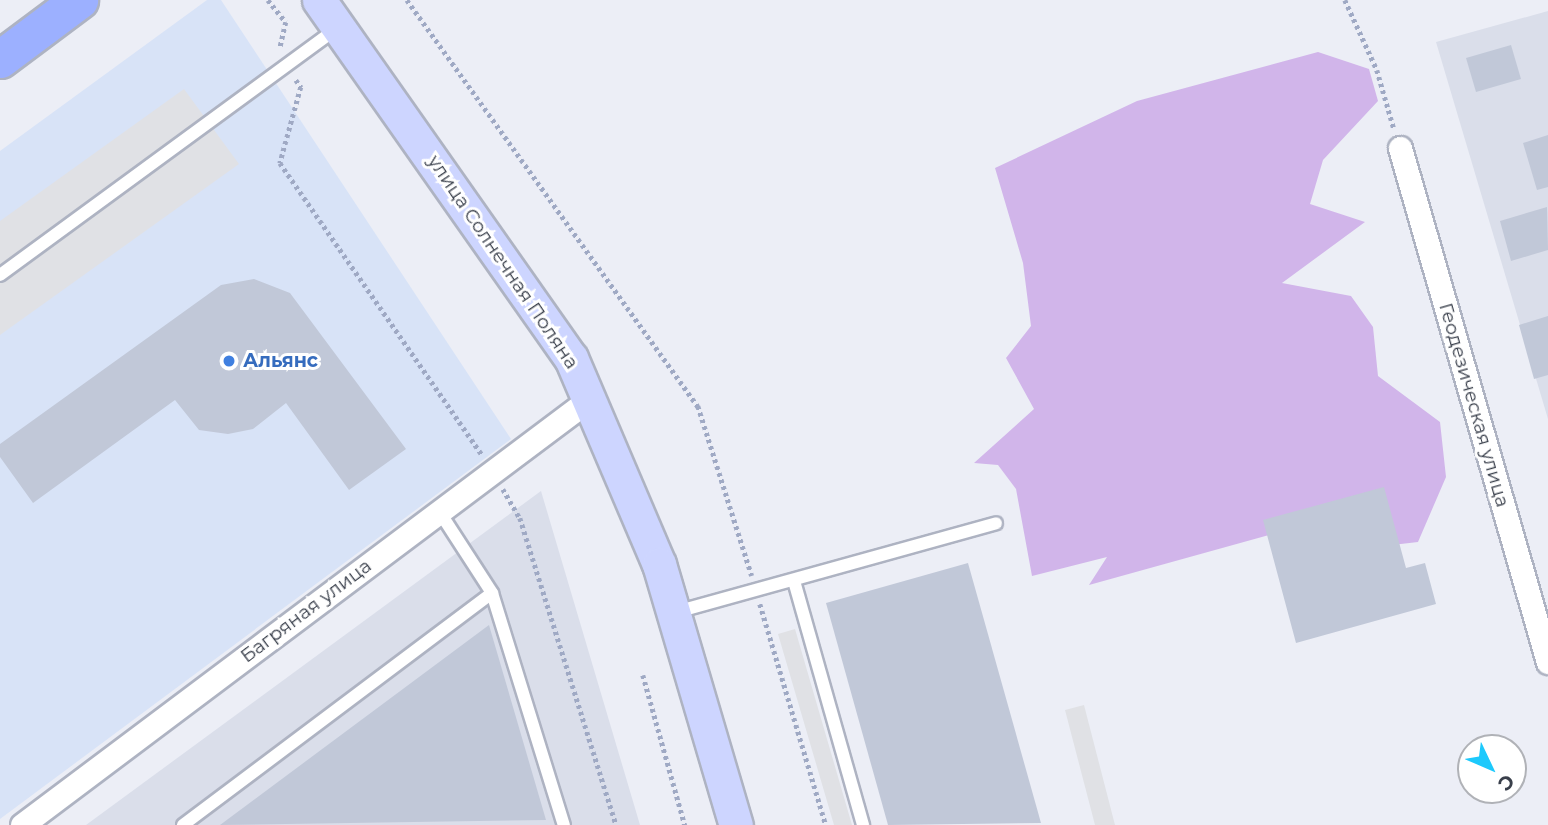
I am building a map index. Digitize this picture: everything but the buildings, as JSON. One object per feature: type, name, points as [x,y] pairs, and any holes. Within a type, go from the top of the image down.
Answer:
[{"type":"main road","points":[[0,59],[79,0]]},
{"type":"street","name":"улица Солнечная Поляна","points":[[319,0],[519,279],[591,398],[676,612],[736,825]]},
{"type":"street","name":"Геодезическая улица","points":[[1400,148],[1548,662]]},
{"type":"street","name":"Багряная улица","points":[[22,825],[591,398]]},
{"type":"lane","points":[[0,275],[339,27]]},
{"type":"lane","points":[[439,511],[492,593],[564,825]]},
{"type":"lane","points":[[676,612],[996,523]]},
{"type":"lane","points":[[794,581],[863,825]]},
{"type":"lane","points":[[183,825],[492,593]]},
{"type":"path","points":[[268,0],[286,22],[279,54],[301,87],[280,163],[492,471],[520,519],[616,825]]},
{"type":"path","points":[[407,0],[698,406],[825,825]]},
{"type":"path","points":[[1345,0],[1377,70],[1400,148]]},
{"type":"path","points":[[643,675],[685,825]]},
{"type":"shaded area","points":[[207,0],[221,0],[511,439],[0,819],[0,151]]},
{"type":"shaded area","points":[[1548,11],[1548,419],[1436,42]]},
{"type":"shaded area","points":[[1318,52],[1369,69],[1378,101],[1323,160],[1310,204],[1365,222],[1282,283],[1351,296],[1373,327],[1378,376],[1440,422],[1446,477],[1418,542],[1349,550],[1269,535],[1089,585],[1107,557],[1032,576],[1016,489],[998,465],[974,463],[1034,409],[1006,358],[1031,326],[1023,263],[995,168],[1137,101]]},
{"type":"shaded area","points":[[184,89],[239,164],[0,335],[0,221]]},
{"type":"shaded area","points":[[541,491],[640,825],[86,825]]},
{"type":"shaded area","points":[[795,629],[852,825],[834,825],[778,634]]},
{"type":"shaded area","points":[[1084,705],[1115,825],[1095,825],[1065,710]]},
{"type":"place","name":"Альянс","points":[[229,361]]}]
